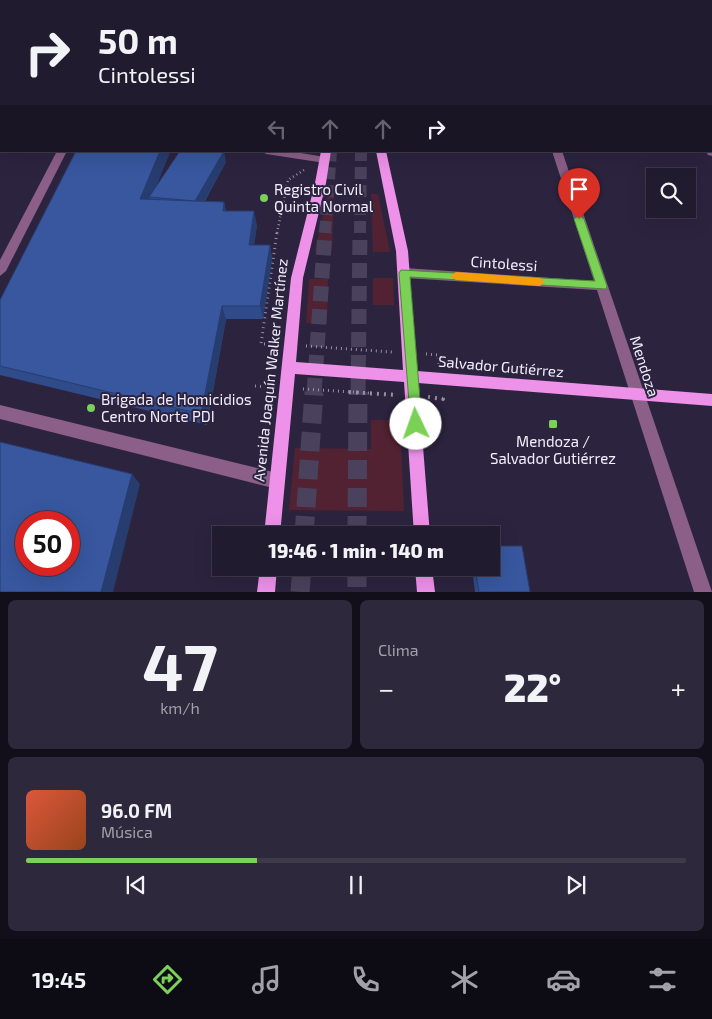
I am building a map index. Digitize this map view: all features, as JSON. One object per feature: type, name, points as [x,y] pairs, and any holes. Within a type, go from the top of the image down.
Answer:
[{"type":"main road","points":[[381,152],[399,232],[404,273],[421,526]]},
{"type":"main road","name":"Avenida Joaquín Walker Martínez","points":[[273,526],[287,368],[301,254],[326,156]]},
{"type":"main road","name":"Salvador Gutiérrez","points":[[287,368],[712,400]]},
{"type":"main road","points":[[266,592],[268,576]]},
{"type":"main road","points":[[425,576],[426,592]]},
{"type":"street","points":[[0,271],[61,152]]},
{"type":"street","points":[[272,152],[309,158],[326,156]]},
{"type":"street","name":"Mendoza","points":[[557,152],[704,592]]},
{"type":"street","name":"Cintolessi","points":[[404,273],[602,286]]},
{"type":"street","points":[[0,412],[277,481]]},
{"type":"path","points":[[309,158],[304,170],[288,180],[285,189],[261,344],[290,344],[438,355]]},
{"type":"path","points":[[255,386],[443,399]]},
{"type":"shaded area","points":[[328,194],[334,194],[332,251],[315,251]]},
{"type":"shaded area","points":[[371,194],[378,194],[390,252],[373,252]]},
{"type":"shaded area","points":[[373,278],[393,278],[394,305],[373,305]]},
{"type":"shaded area","points":[[309,279],[328,279],[327,323],[306,323]]},
{"type":"shaded area","points":[[371,420],[400,420],[404,511],[289,510],[295,448],[371,449]]},
{"type":"building","points":[[75,152],[160,152],[140,199],[224,202],[223,211],[254,211],[249,245],[270,245],[260,306],[222,306],[201,414],[0,366],[0,300]]},
{"type":"building","points":[[179,152],[223,152],[195,201],[149,197]]},
{"type":"building","points":[[0,442],[132,474],[101,592],[0,592]]},
{"type":"building","points":[[500,546],[522,546],[530,592],[479,592],[476,576],[500,576]]},
{"type":"tunnel","points":[[325,233],[331,152]]},
{"type":"tunnel","points":[[360,233],[361,152]]},
{"type":"tunnel","points":[[314,393],[325,232]]},
{"type":"tunnel","points":[[358,393],[360,232]]},
{"type":"tunnel","points":[[305,526],[314,392]]},
{"type":"tunnel","points":[[357,526],[358,392]]},
{"type":"tunnel","points":[[300,592],[301,576]]},
{"type":"tunnel","points":[[357,576],[357,592]]},
{"type":"slow traffic","points":[[456,276],[540,282]]},
{"type":"place","name":"Registro Civil Quinta Normal","points":[[264,198]]},
{"type":"place","name":"Brigada de Homicidios Centro Norte PDI","points":[[91,408]]},
{"type":"place","name":"Mendoza / Salvador Gutiérrez","points":[[553,424]]},
{"type":"route","points":[[416,424],[404,273],[602,286],[579,219]]}]
